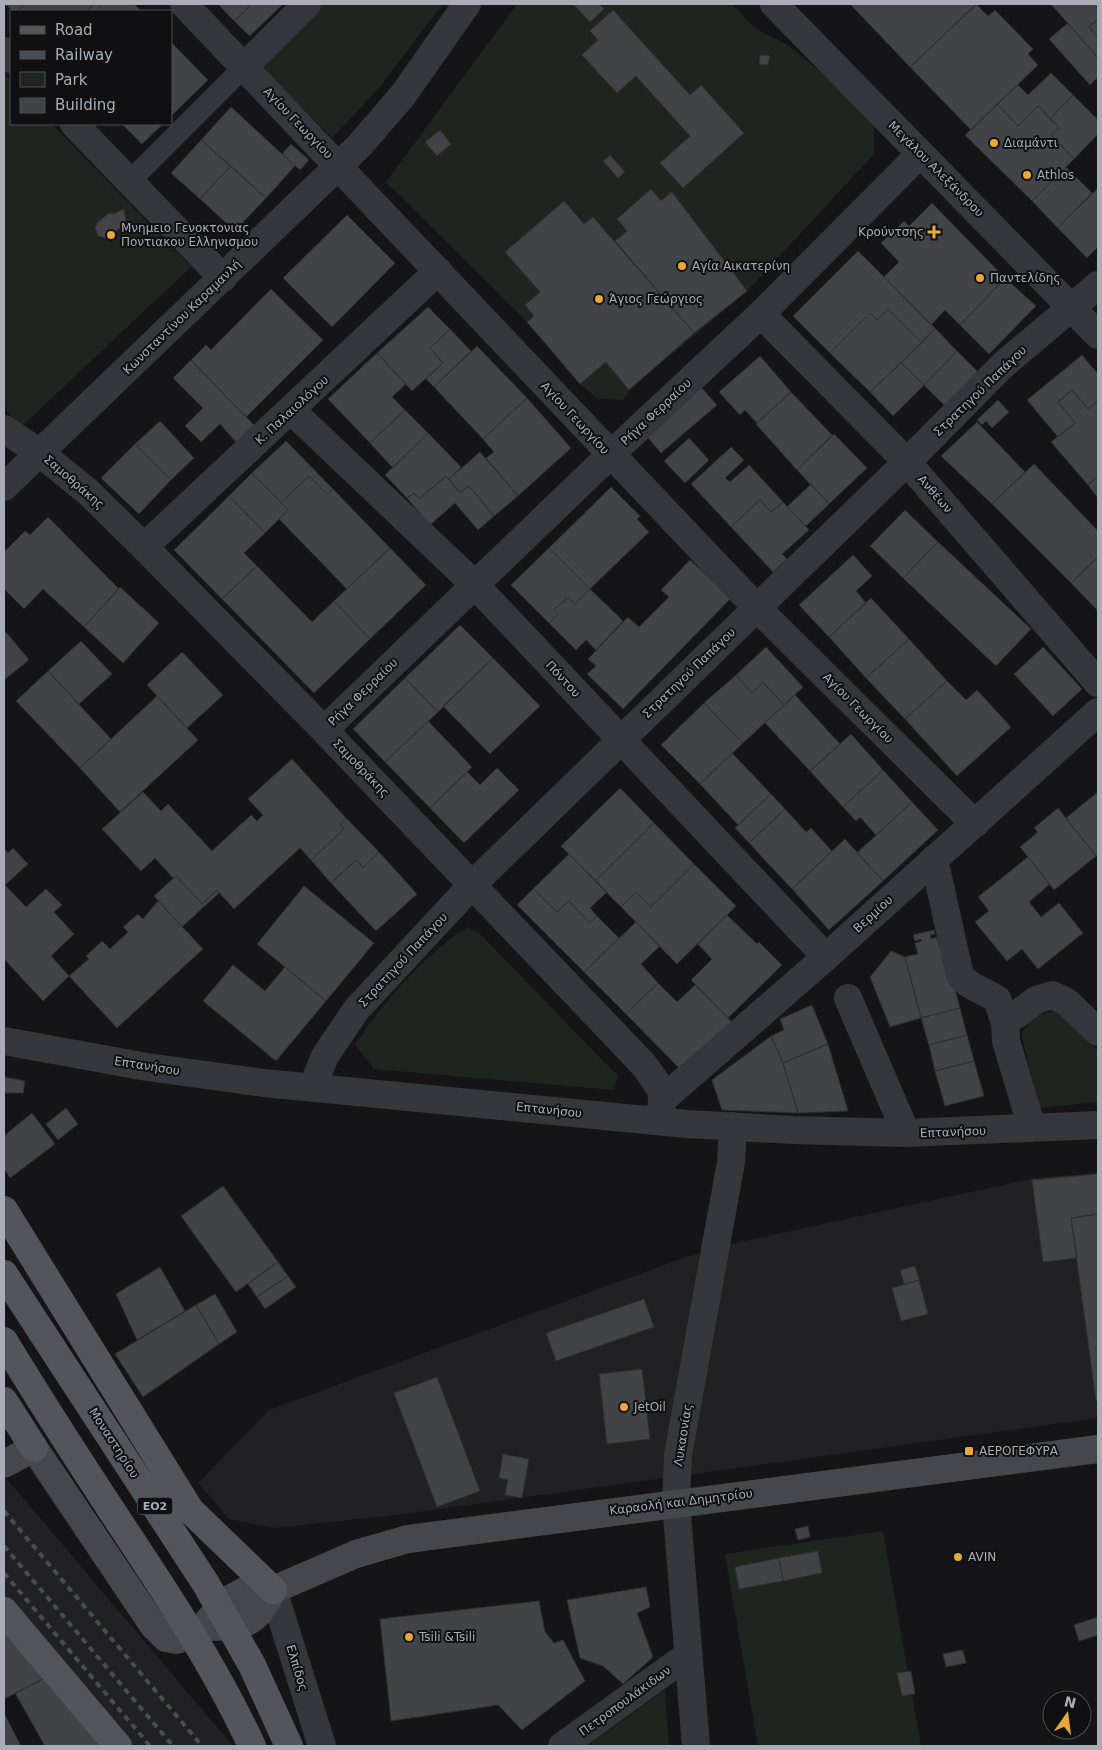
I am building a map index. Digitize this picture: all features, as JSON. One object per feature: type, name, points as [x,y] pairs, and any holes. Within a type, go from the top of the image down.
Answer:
[{"type":"main road","points":[[4,1210],[190,1510],[273,1590]]},
{"type":"main road","name":"Μοναστηρίου","points":[[4,1274],[206,1584],[252,1665],[289,1746]]},
{"type":"main road","points":[[4,1341],[58,1429],[174,1604],[216,1675],[252,1746]]},
{"type":"main road","points":[[4,1401],[158,1633],[171,1640],[177,1640],[203,1627],[226,1601],[245,1591],[273,1590]]},
{"type":"main road","points":[[4,1464],[34,1448]]},
{"type":"main road","name":"Καραολή και Δημητρίου","points":[[273,1590],[356,1554],[408,1539],[1098,1449]]},
{"type":"main road","points":[[4,1611],[118,1746]]},
{"type":"street","name":"Αγίου Γεωργίου","points":[[184,4],[756,608],[975,824]]},
{"type":"street","points":[[130,181],[307,4]]},
{"type":"street","name":"Κωνσταντίνου Καραμανλή","points":[[4,487],[224,278],[375,129],[403,95],[467,4]]},
{"type":"street","name":"Μεγάλου Αλεξάνδρου","points":[[774,4],[1098,334]]},
{"type":"street","points":[[75,125],[224,278]]},
{"type":"street","name":"Ρήγα Φερραίου","points":[[324,730],[610,454],[761,314],[920,154]]},
{"type":"street","name":"Κ. Παλαιολόγου","points":[[144,547],[438,271]]},
{"type":"street","name":"Στρατηγού Παπάγου","points":[[312,1088],[325,1056],[356,1010],[473,884],[907,462],[1003,366],[1098,285]]},
{"type":"street","name":"Ανθέων","points":[[761,314],[907,462],[1098,683]]},
{"type":"street","name":"Πόντου","points":[[291,410],[475,585],[826,957]]},
{"type":"street","name":"Σαμοθράκης","points":[[4,429],[40,452],[87,491],[324,730],[473,884],[643,1064],[661,1089],[661,1110]]},
{"type":"street","name":"Βερμίου","points":[[661,1110],[826,957],[1098,712]]},
{"type":"street","points":[[934,860],[960,976],[969,984],[997,999],[1005,1022],[1006,1041],[1032,1128]]},
{"type":"street","points":[[1005,1022],[1036,1000],[1052,995],[1067,1002],[1098,1032]]},
{"type":"street","points":[[848,998],[906,1133]]},
{"type":"street","name":"Επτανήσου","points":[[4,1041],[147,1067],[312,1088],[661,1110],[733,1126],[906,1133],[1098,1124]]},
{"type":"street","name":"Λυκαονίας","points":[[696,1746],[676,1503],[678,1455],[731,1162],[733,1126]]},
{"type":"street","name":"Ελπίδος","points":[[273,1590],[322,1746]]},
{"type":"street","name":"Πετροπουλάκιδων","points":[[562,1746],[688,1656]]},
{"type":"shaded area","points":[[1098,1173],[1098,1418],[396,1515],[273,1528],[229,1519],[198,1483],[269,1410],[686,1257],[740,1242],[1035,1178]]},
{"type":"shaded area","points":[[7,1479],[233,1746],[95,1746],[4,1638],[4,1481]]},
{"type":"green space","points":[[323,4],[443,4],[378,89],[332,138],[260,66]]},
{"type":"green space","points":[[517,4],[732,4],[756,29],[786,44],[862,105],[874,124],[874,154],[747,291],[629,390],[623,400],[598,399],[580,384],[527,322],[386,182]]},
{"type":"green space","points":[[4,74],[10,81],[10,125],[53,125],[191,267],[22,426],[12,420],[4,404]]},
{"type":"green space","points":[[468,927],[479,933],[618,1076],[614,1090],[374,1069],[355,1045],[365,1029],[391,996],[421,964]]},
{"type":"green space","points":[[1057,1010],[1098,1051],[1098,1102],[1039,1108],[1021,1034],[1033,1017]]},
{"type":"green space","points":[[883,1531],[921,1746],[758,1746],[725,1554]]},
{"type":"green space","points":[[665,1690],[669,1746],[587,1746]]},
{"type":"building","points":[[5,4],[25,4],[18,10],[12,10]]},
{"type":"building","points":[[25,4],[94,4],[87,10],[18,10]]},
{"type":"building","points":[[94,4],[97,4],[103,10],[87,10]]},
{"type":"building","points":[[97,4],[134,4],[140,10],[103,10]]},
{"type":"building","points":[[218,4],[252,4],[234,21]]},
{"type":"building","points":[[252,4],[283,4],[250,36],[234,21]]},
{"type":"building","points":[[573,4],[599,4],[604,9],[590,22]]},
{"type":"building","points":[[850,4],[977,4],[910,67]]},
{"type":"building","points":[[976,4],[988,16],[995,10],[1033,49],[1028,54],[1038,65],[971,130],[910,67]]},
{"type":"building","points":[[1051,4],[1098,4],[1098,19],[1089,27],[1098,38],[1098,58]]},
{"type":"building","points":[[613,10],[690,95],[701,85],[744,133],[683,188],[660,163],[690,136],[636,76],[617,93],[582,55],[598,40],[590,31]]},
{"type":"building","points":[[1098,19],[1098,38],[1089,27]]},
{"type":"building","points":[[1068,23],[1098,58],[1098,77],[1090,85],[1049,39]]},
{"type":"building","points":[[172,43],[208,80],[172,115]]},
{"type":"building","points":[[760,55],[770,56],[768,65],[759,64]]},
{"type":"building","points":[[1051,73],[1073,95],[1050,119],[1038,106],[1018,126],[997,104],[1018,85],[1028,95]]},
{"type":"building","points":[[1073,95],[1098,120],[1098,134],[1074,159],[1051,135],[1059,127],[1050,119]]},
{"type":"building","points":[[997,104],[1018,126],[1038,106],[1059,127],[1051,135],[1074,159],[1032,201],[965,135]]},
{"type":"building","points":[[231,107],[295,166],[266,198],[201,140]]},
{"type":"building","points":[[123,125],[162,125],[142,144]]},
{"type":"building","points":[[440,130],[451,144],[437,156],[425,142]]},
{"type":"building","points":[[201,140],[231,166],[200,199],[171,173]]},
{"type":"building","points":[[291,144],[309,160],[300,170],[282,154]]},
{"type":"building","points":[[610,155],[625,172],[618,178],[603,161]]},
{"type":"building","points":[[231,166],[266,198],[235,231],[200,199]]},
{"type":"building","points":[[1066,167],[1092,193],[1058,228],[1032,201]]},
{"type":"building","points":[[1098,188],[1098,247],[1087,258],[1058,228]]},
{"type":"building","name":"Αγία Αικατερίνη","points":[[651,189],[661,201],[672,192],[747,291],[694,333],[615,241],[627,231],[617,219]]},
{"type":"building","name":"Άγιος Γεώργιος","points":[[564,201],[584,224],[593,217],[694,333],[629,390],[606,362],[580,384],[527,322],[534,316],[525,305],[540,292],[505,252]]},
{"type":"building","points":[[932,203],[1005,278],[960,325],[945,310],[931,325],[884,277],[899,262],[881,243],[904,221],[909,226]]},
{"type":"building","points":[[124,209],[126,224],[106,238],[98,236],[95,228],[97,223],[109,213],[113,214]]},
{"type":"building","points":[[347,215],[395,263],[332,327],[283,278]]},
{"type":"building","points":[[858,251],[935,328],[922,343],[888,309],[877,320],[870,313],[830,353],[793,316]]},
{"type":"building","points":[[1005,278],[1036,306],[989,354],[960,325]]},
{"type":"building","points":[[271,289],[323,340],[246,417],[191,360],[206,345],[211,350]]},
{"type":"building","points":[[428,307],[450,329],[430,348],[443,363],[412,391],[377,353]]},
{"type":"building","points":[[888,309],[922,343],[870,392],[830,353],[870,313],[877,320]]},
{"type":"building","points":[[935,328],[957,351],[924,385],[901,363]]},
{"type":"building","points":[[450,329],[471,351],[434,387],[426,379],[443,363],[430,348]]},
{"type":"building","points":[[477,346],[527,398],[483,439],[434,387]]},
{"type":"building","points":[[957,351],[978,372],[944,405],[924,385]]},
{"type":"building","points":[[377,353],[406,384],[392,397],[405,410],[370,443],[328,399]]},
{"type":"building","points":[[1082,355],[1098,374],[1098,401],[1088,409],[1072,390],[1058,402],[1075,423],[1058,437],[1027,400]]},
{"type":"building","points":[[760,356],[791,392],[757,423],[745,410],[740,415],[719,392]]},
{"type":"building","points":[[191,360],[254,425],[236,442],[220,424],[201,442],[185,426],[203,408],[173,378]]},
{"type":"building","points":[[901,363],[924,385],[893,416],[870,392]]},
{"type":"building","points":[[700,386],[717,405],[661,453],[645,434]]},
{"type":"building","points":[[1072,390],[1088,409],[1098,401],[1098,476],[1088,485],[1051,442],[1075,423],[1058,402]]},
{"type":"building","points":[[791,392],[832,435],[797,470],[756,424]]},
{"type":"building","points":[[527,398],[571,448],[518,496],[486,458],[494,452],[483,439]]},
{"type":"building","points":[[998,400],[1009,412],[992,428],[986,421],[982,425],[977,420]]},
{"type":"building","points":[[405,410],[428,433],[393,468],[370,443]]},
{"type":"building","points":[[160,421],[194,458],[171,480],[135,444]]},
{"type":"building","points":[[977,422],[1025,472],[992,504],[941,456]]},
{"type":"building","points":[[428,433],[461,467],[449,479],[446,476],[419,499],[414,493],[407,498],[385,475]]},
{"type":"building","points":[[834,434],[867,468],[829,504],[797,470]]},
{"type":"building","points":[[689,438],[709,460],[685,483],[664,461]]},
{"type":"building","points":[[286,441],[333,489],[327,494],[309,476],[281,503],[252,473]]},
{"type":"building","points":[[135,444],[171,480],[139,514],[101,478]]},
{"type":"building","points":[[731,447],[744,460],[725,478],[730,482],[749,465],[783,502],[771,512],[760,500],[731,527],[691,484]]},
{"type":"building","points":[[480,452],[518,496],[494,516],[469,486],[460,493],[449,479]]},
{"type":"building","points":[[1034,464],[1098,531],[1098,557],[1071,583],[992,504]]},
{"type":"building","points":[[252,473],[288,510],[265,533],[229,496]]},
{"type":"building","points":[[309,476],[327,494],[333,489],[390,548],[347,589],[279,519],[288,510],[281,503]]},
{"type":"building","points":[[446,476],[460,493],[469,486],[494,516],[478,530],[455,503],[430,525],[407,498],[414,493],[419,499]]},
{"type":"building","points":[[1098,476],[1098,498],[1088,485]]},
{"type":"building","points":[[811,484],[829,504],[806,526],[787,507]]},
{"type":"building","points":[[611,487],[640,516],[637,519],[649,532],[590,589],[549,548]]},
{"type":"building","points":[[229,496],[265,533],[244,553],[257,566],[222,599],[174,550]]},
{"type":"building","points":[[760,500],[771,512],[783,502],[809,530],[782,554],[787,559],[773,572],[731,527]]},
{"type":"building","points":[[905,510],[938,542],[903,578],[870,546]]},
{"type":"building","points":[[48,517],[119,589],[84,627],[43,589],[24,609],[4,589],[4,552],[25,531],[30,535]]},
{"type":"building","points":[[938,542],[1031,629],[996,666],[903,578]]},
{"type":"building","points":[[390,548],[426,585],[370,639],[334,601]]},
{"type":"building","points":[[549,548],[590,589],[575,604],[568,597],[554,610],[558,614],[549,623],[511,585]]},
{"type":"building","points":[[853,555],[872,576],[856,591],[866,603],[829,637],[799,605]]},
{"type":"building","points":[[1098,557],[1098,611],[1071,583]]},
{"type":"building","points":[[690,560],[731,598],[623,709],[587,674],[596,666],[588,659],[628,617],[639,627],[669,597],[661,590]]},
{"type":"building","points":[[257,566],[312,622],[334,601],[370,639],[314,693],[222,599]]},
{"type":"building","points":[[120,587],[159,623],[123,663],[84,627]]},
{"type":"building","points":[[590,589],[623,621],[596,650],[586,640],[576,650],[549,623],[558,614],[554,610],[568,597],[575,604]]},
{"type":"building","points":[[871,598],[909,639],[866,678],[829,637]]},
{"type":"building","points":[[460,625],[493,658],[438,712],[405,678]]},
{"type":"building","points":[[6,632],[29,660],[4,680],[4,633]]},
{"type":"building","points":[[909,639],[947,681],[905,719],[866,678]]},
{"type":"building","points":[[81,641],[112,674],[79,704],[48,671]]},
{"type":"building","points":[[766,647],[803,687],[784,705],[763,682],[752,693],[736,675]]},
{"type":"building","points":[[1043,647],[1082,689],[1053,716],[1014,674]]},
{"type":"building","points":[[182,652],[223,695],[187,728],[147,685]]},
{"type":"building","points":[[493,658],[540,706],[490,754],[443,706]]},
{"type":"building","points":[[48,671],[111,739],[80,768],[16,701]]},
{"type":"building","points":[[736,675],[752,693],[763,682],[784,705],[743,743],[704,703]]},
{"type":"building","points":[[405,678],[438,712],[385,762],[353,729]]},
{"type":"building","points":[[947,681],[966,700],[977,690],[1011,727],[957,776],[905,719]]},
{"type":"building","points":[[795,695],[840,744],[810,771],[765,723]]},
{"type":"building","points":[[157,696],[198,740],[120,812],[80,768]]},
{"type":"building","points":[[704,703],[743,743],[700,784],[661,745]]},
{"type":"building","points":[[428,721],[472,767],[430,808],[385,762]]},
{"type":"building","points":[[851,734],[883,770],[843,807],[810,771]]},
{"type":"building","points":[[732,753],[771,794],[738,825],[700,784]]},
{"type":"building","points":[[292,759],[346,818],[340,824],[344,829],[311,860],[300,848],[234,909],[217,890],[202,904],[176,876],[173,878],[155,858],[141,871],[102,829],[143,792],[161,811],[168,804],[212,851],[251,815],[257,821],[263,815],[248,799]]},
{"type":"building","points":[[497,768],[519,790],[464,843],[430,808],[467,772],[480,785]]},
{"type":"building","points":[[883,770],[912,802],[876,835],[860,817],[856,821],[843,807]]},
{"type":"building","points":[[620,788],[654,823],[595,881],[561,846]]},
{"type":"building","points":[[1098,792],[1098,854],[1096,856],[1066,818]]},
{"type":"building","points":[[771,794],[785,809],[749,843],[735,828]]},
{"type":"building","points":[[912,802],[938,830],[883,881],[857,853]]},
{"type":"building","points":[[1058,808],[1096,856],[1054,890],[1020,847],[1038,832],[1034,828]]},
{"type":"building","points":[[785,809],[806,832],[811,828],[832,851],[792,889],[749,843]]},
{"type":"building","points":[[346,818],[379,852],[363,868],[356,860],[331,883],[311,860],[344,829],[340,824]]},
{"type":"building","points":[[654,823],[694,864],[651,907],[636,892],[621,907],[595,881]]},
{"type":"building","points":[[845,839],[883,881],[829,930],[792,889]]},
{"type":"building","points":[[4,848],[8,853],[13,848],[28,864],[5,885],[26,907],[46,889],[62,905],[54,912],[74,934],[51,956],[69,976],[43,1001],[4,959]]},
{"type":"building","points":[[379,852],[417,894],[376,931],[331,883],[356,860],[363,868]]},
{"type":"building","points":[[569,854],[607,892],[590,908],[597,916],[590,923],[569,901],[557,912],[533,889]]},
{"type":"building","points":[[1028,857],[1050,884],[1029,902],[1041,917],[1059,903],[1083,933],[1038,969],[1022,949],[1007,961],[975,922],[989,911],[978,897]]},
{"type":"building","points":[[694,864],[736,906],[677,964],[621,907],[636,892],[651,907]]},
{"type":"building","points":[[176,876],[202,904],[217,890],[219,893],[182,927],[154,896]]},
{"type":"building","points":[[304,886],[374,943],[326,1001],[257,944]]},
{"type":"building","points":[[533,889],[557,912],[569,901],[590,923],[597,916],[619,938],[584,972],[517,905]]},
{"type":"building","points":[[158,901],[203,949],[117,1028],[69,976],[89,959],[86,956],[102,941],[110,949],[128,932],[123,927],[138,914],[143,919]]},
{"type":"building","points":[[727,915],[757,944],[759,942],[782,965],[728,1018],[691,980],[712,959],[698,944]]},
{"type":"building","points":[[636,922],[660,946],[641,964],[658,983],[626,1014],[584,972]]},
{"type":"building","points":[[934,930],[935,934],[930,935],[931,939],[937,937],[939,946],[943,945],[960,1008],[921,1018],[905,957],[918,954],[915,943],[922,941],[921,939],[915,941],[913,935]]},
{"type":"building","points":[[891,951],[905,957],[921,1018],[890,1027],[870,977]]},
{"type":"building","points":[[233,965],[265,991],[285,967],[326,1001],[276,1061],[203,1001]]},
{"type":"building","points":[[658,983],[677,1002],[695,985],[736,1026],[686,1075],[626,1014]]},
{"type":"building","points":[[812,1005],[828,1044],[783,1063],[771,1036],[784,1030],[780,1019]]},
{"type":"building","points":[[960,1008],[967,1035],[929,1045],[921,1018]]},
{"type":"building","points":[[967,1035],[974,1061],[935,1071],[929,1045]]},
{"type":"building","points":[[771,1036],[783,1063],[798,1113],[722,1110],[712,1080]]},
{"type":"building","points":[[828,1044],[848,1111],[798,1113],[783,1063]]},
{"type":"building","points":[[974,1061],[984,1096],[945,1106],[935,1071]]},
{"type":"building","points":[[4,1077],[25,1081],[23,1093],[4,1093]]},
{"type":"building","points":[[66,1108],[78,1124],[58,1140],[46,1124]]},
{"type":"building","points":[[32,1113],[55,1144],[10,1178],[4,1168],[4,1136]]},
{"type":"building","points":[[1098,1174],[1098,1214],[1071,1218],[1077,1258],[1043,1262],[1032,1180]]},
{"type":"building","points":[[223,1186],[278,1262],[236,1292],[181,1216]]},
{"type":"building","points":[[1098,1214],[1098,1401],[1096,1401],[1071,1218]]},
{"type":"building","points":[[278,1262],[288,1276],[257,1297],[248,1284]]},
{"type":"building","points":[[915,1266],[919,1280],[904,1284],[900,1270]]},
{"type":"building","points":[[160,1267],[185,1311],[137,1340],[116,1294]]},
{"type":"building","points":[[288,1276],[296,1287],[265,1309],[257,1297]]},
{"type":"building","points":[[919,1280],[928,1314],[901,1321],[892,1288]]},
{"type":"building","points":[[215,1294],[237,1332],[219,1344],[196,1305]]},
{"type":"building","points":[[644,1299],[654,1327],[556,1361],[546,1333]]},
{"type":"building","points":[[196,1305],[219,1344],[143,1397],[115,1354]]},
{"type":"building","name":"JetOil","points":[[642,1369],[650,1439],[607,1444],[599,1374]]},
{"type":"building","points":[[437,1377],[480,1491],[437,1507],[394,1393]]},
{"type":"building","points":[[503,1454],[529,1459],[522,1498],[505,1495],[508,1480],[499,1478]]},
{"type":"building","points":[[808,1526],[810,1537],[798,1540],[795,1529]]},
{"type":"building","points":[[818,1551],[822,1573],[783,1581],[779,1558]]},
{"type":"building","points":[[779,1558],[783,1581],[739,1589],[735,1567]]},
{"type":"building","points":[[646,1587],[650,1607],[637,1613],[653,1657],[623,1684],[603,1666],[580,1658],[567,1600]]},
{"type":"building","points":[[539,1601],[545,1632],[554,1643],[563,1640],[585,1681],[522,1730],[498,1705],[391,1721],[380,1619]]},
{"type":"building","points":[[1098,1617],[1098,1635],[1079,1641],[1074,1625]]},
{"type":"building","points":[[4,1622],[49,1676],[4,1699]]},
{"type":"building","points":[[963,1650],[966,1663],[946,1667],[943,1654]]},
{"type":"building","points":[[911,1671],[915,1694],[902,1696],[897,1673]]},
{"type":"building","points":[[49,1676],[109,1746],[45,1746],[15,1693]]},
{"type":"building","points":[[4,1713],[21,1746],[4,1746]]},
{"type":"railway","points":[[4,1511],[202,1746]]},
{"type":"railway","points":[[4,1546],[173,1746]]},
{"type":"railway","points":[[4,1573],[150,1746]]},
{"type":"place","name":"Διαμάντι","points":[[994,143]]},
{"type":"place","name":"Athlos","points":[[1027,175]]},
{"type":"place","name":"Κρούντσης","points":[[934,232]]},
{"type":"place","name":"Μνημειο Γενοκτονιας Ποντιακου Ελληνισμου","points":[[111,235]]},
{"type":"place","name":"Αγία Αικατερίνη","points":[[682,266]]},
{"type":"place","name":"Παντελίδης","points":[[980,278]]},
{"type":"place","name":"Άγιος Γεώργιος","points":[[599,299]]},
{"type":"place","name":"JetOil","points":[[624,1407]]},
{"type":"place","name":"ΑΕΡΟΓΕΦΥΡΑ","points":[[969,1451]]},
{"type":"place","name":"AVIN","points":[[958,1557]]},
{"type":"place","name":"Tsili &Tsili","points":[[409,1637]]}]
